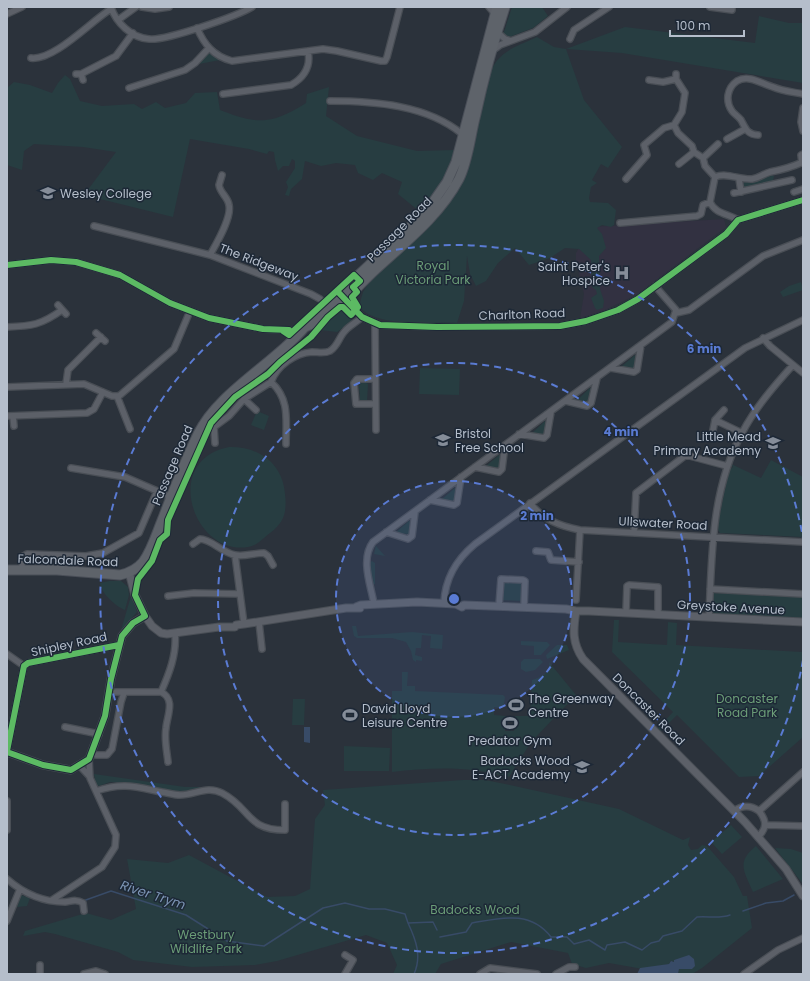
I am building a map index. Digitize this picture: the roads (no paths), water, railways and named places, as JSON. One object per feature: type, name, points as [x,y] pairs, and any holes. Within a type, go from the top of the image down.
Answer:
[{"type":"main road","name":"Passage Road","points":[[129,572],[136,568],[144,560],[204,422],[227,398],[293,339],[312,318],[329,308],[436,212],[457,183],[466,161],[492,51],[505,7]]},
{"type":"main road","name":"Passage Road","points":[[342,296],[431,205],[452,173],[494,9]]},
{"type":"main road","name":"Falcondale Road","points":[[7,570],[57,570],[116,575],[129,572]]},
{"type":"street","points":[[7,14],[22,7]]},
{"type":"street","points":[[118,20],[136,7]]},
{"type":"street","points":[[142,7],[169,7]]},
{"type":"street","points":[[31,58],[38,61],[64,44],[111,8],[118,20],[133,34],[147,39],[156,39],[234,16],[252,7]]},
{"type":"street","points":[[197,28],[209,48],[219,56],[232,61],[308,50],[337,51],[381,62],[385,61],[387,57],[400,7]]},
{"type":"street","points":[[492,51],[500,45],[535,32],[567,7]]},
{"type":"street","points":[[570,39],[574,30],[608,7]]},
{"type":"street","points":[[710,7],[732,10],[732,7]]},
{"type":"street","points":[[497,32],[505,39],[512,41]]},
{"type":"street","points":[[80,76],[116,56],[133,34]]},
{"type":"street","points":[[130,89],[185,70],[195,63],[209,48]]},
{"type":"street","points":[[223,94],[290,85],[297,81],[306,72],[310,60],[308,50]]},
{"type":"street","points":[[626,179],[633,169],[646,157],[648,153],[644,146],[652,133],[674,125],[682,112],[685,93],[676,76],[662,82],[649,80]]},
{"type":"street","points":[[758,135],[752,134],[745,129],[740,118],[732,111],[727,100],[730,91],[738,80],[762,82],[772,87],[803,94]]},
{"type":"street","points":[[330,101],[373,102],[423,112],[463,130]]},
{"type":"street","points":[[803,108],[801,122],[803,131]]},
{"type":"street","points":[[674,125],[678,133],[692,146],[694,152],[703,158],[705,166],[715,177]]},
{"type":"street","points":[[727,140],[745,129]]},
{"type":"street","points":[[703,158],[718,144]]},
{"type":"street","points":[[679,164],[694,152]]},
{"type":"street","points":[[715,177],[723,174],[739,179],[754,178],[769,172],[775,172],[793,167],[802,162],[801,155],[803,154]]},
{"type":"street","points":[[775,172],[778,183]]},
{"type":"street","points":[[210,255],[222,231],[230,209],[229,203],[220,189],[218,181],[222,175]]},
{"type":"street","points":[[715,177],[710,202],[717,211],[738,220],[803,200]]},
{"type":"street","points":[[739,179],[741,192]]},
{"type":"street","points":[[734,193],[792,180]]},
{"type":"street","points":[[794,192],[803,189]]},
{"type":"street","points":[[620,223],[697,216],[700,214],[704,205],[710,202]]},
{"type":"street","name":"Charlton Road","points":[[342,296],[362,317],[375,324],[437,327],[560,326],[586,321],[607,314],[628,304],[726,234],[738,220]]},
{"type":"street","name":"The Ridgeway","points":[[94,226],[210,255],[311,294],[329,308]]},
{"type":"street","points":[[676,313],[689,310],[763,256],[803,240]]},
{"type":"street","points":[[7,264],[51,260],[76,262],[120,274],[163,299],[190,311],[226,322],[283,331],[303,329]]},
{"type":"street","points":[[374,604],[367,558],[371,545],[386,532],[672,322],[676,313],[674,308],[655,286]]},
{"type":"street","points":[[7,327],[27,326],[42,323],[62,310]]},
{"type":"street","points":[[117,396],[172,351],[190,311]]},
{"type":"street","points":[[215,443],[214,427],[231,418],[244,399],[271,382],[279,370],[295,357],[302,354],[330,351],[338,342],[343,332],[362,317]]},
{"type":"street","points":[[444,603],[448,578],[461,556],[475,544],[707,374],[763,338],[803,320]]},
{"type":"street","points":[[375,324],[374,380],[376,430]]},
{"type":"street","points":[[283,331],[293,339]]},
{"type":"street","points":[[66,384],[68,370],[101,337]]},
{"type":"street","points":[[763,338],[770,346],[803,373]]},
{"type":"street","points":[[611,368],[634,372],[637,370],[641,345]]},
{"type":"street","points":[[709,617],[713,537],[718,501],[727,466],[742,433],[764,399],[793,365]]},
{"type":"street","points":[[566,401],[588,406],[592,403],[597,378]]},
{"type":"street","points":[[374,380],[357,380],[354,383],[356,404],[375,404]]},
{"type":"street","points":[[271,382],[281,393],[286,404],[286,444]]},
{"type":"street","points":[[7,387],[84,384],[117,396]]},
{"type":"street","points":[[14,426],[10,416],[87,413],[94,410],[103,392]]},
{"type":"street","points":[[117,396],[130,429]]},
{"type":"street","points":[[244,399],[256,410]]},
{"type":"street","points":[[713,430],[715,420],[724,410]]},
{"type":"street","points":[[520,434],[544,438],[547,435],[551,412]]},
{"type":"street","points":[[715,420],[742,433]]},
{"type":"street","points":[[286,428],[293,429]]},
{"type":"street","points":[[475,467],[499,472],[502,470],[505,445]]},
{"type":"street","points":[[634,533],[636,493],[686,455],[727,466]]},
{"type":"street","points":[[71,468],[125,478],[171,497]]},
{"type":"street","points":[[430,500],[454,505],[457,503],[461,477]]},
{"type":"street","points":[[22,570],[22,558],[27,554],[100,555],[126,542],[139,533],[144,525],[157,491]]},
{"type":"street","name":"Ullswater Road","points":[[530,503],[537,512],[551,522],[562,527],[580,530],[803,542]]},
{"type":"street","points":[[386,532],[408,538],[412,536],[415,512]]},
{"type":"street","points":[[576,600],[580,530]]},
{"type":"street","points":[[193,544],[200,539],[204,539],[222,551],[235,555],[264,553],[268,556],[273,565]]},
{"type":"street","points":[[536,552],[548,552],[551,560],[579,562]]},
{"type":"street","points":[[235,555],[244,624]]},
{"type":"street","name":"Greystoke Avenue","points":[[129,572],[135,595],[144,616],[152,626],[164,634],[228,626],[229,624],[236,625],[259,622],[356,607],[363,608],[374,604],[456,604],[460,602],[464,605],[803,622]]},
{"type":"street","points":[[499,606],[501,579],[516,579],[525,581],[524,607]]},
{"type":"street","points":[[626,612],[628,586],[636,585],[658,587],[658,614]]},
{"type":"street","points":[[710,589],[803,594]]},
{"type":"street","points":[[168,596],[194,593],[240,594]]},
{"type":"street","name":"Doncaster Road","points":[[576,611],[573,635],[576,648],[583,660],[734,811],[786,869],[803,896]]},
{"type":"street","points":[[90,778],[89,759],[106,716],[119,645],[126,629],[144,616]]},
{"type":"street","points":[[259,622],[262,649]]},
{"type":"street","points":[[161,692],[171,665],[176,641],[172,633]]},
{"type":"street","name":"Shipley Road","points":[[7,752],[24,666],[28,663],[119,645]]},
{"type":"street","name":"Shipley Road","points":[[7,654],[24,666]]},
{"type":"street","points":[[116,692],[161,692],[166,694],[169,700],[169,717],[166,728],[168,762]]},
{"type":"street","points":[[96,756],[103,756],[109,753],[112,749],[112,737],[124,693]]},
{"type":"street","points":[[65,727],[99,734]]},
{"type":"street","points":[[7,752],[55,768],[71,770],[80,766],[89,759]]},
{"type":"street","points":[[52,900],[102,868],[115,847],[116,835],[90,778],[80,766]]},
{"type":"street","points":[[759,811],[803,772]]},
{"type":"street","points":[[96,791],[112,786],[123,785],[181,795],[211,790],[221,792],[238,804],[254,822],[263,827],[277,830],[286,830],[285,804]]},
{"type":"street","points":[[7,801],[7,830]]},
{"type":"street","points":[[734,811],[740,807],[746,806],[759,811],[766,825]]},
{"type":"street","points":[[766,825],[803,826]]},
{"type":"street","points":[[758,837],[766,825]]},
{"type":"street","points":[[7,879],[29,895],[64,902],[80,902],[84,911]]},
{"type":"street","points":[[7,921],[20,889]]},
{"type":"street","points":[[744,974],[778,950],[803,938]]},
{"type":"street","points":[[345,955],[353,960],[345,974]]},
{"type":"street","points":[[40,965],[40,974]]},
{"type":"street","points":[[556,974],[569,967],[575,967]]},
{"type":"street","points":[[480,974],[493,968],[537,974]]},
{"type":"street","points":[[84,974],[96,971],[105,974]]},
{"type":"water","points":[[304,727],[310,727],[310,743],[304,742]]},
{"type":"water","points":[[689,955],[694,959],[695,966],[692,969],[679,969],[678,974],[637,974],[640,968],[669,964],[671,961],[674,962],[674,960]]},
{"type":"waterway","name":"River Trym","points":[[83,901],[111,891],[186,915],[227,941],[264,946],[323,908],[345,903],[369,909],[385,909],[405,914],[408,923],[433,922],[437,930]]},
{"type":"waterway","name":"River Trym","points":[[743,911],[766,903],[783,901],[794,895]]},
{"type":"waterway","name":"River Trym","points":[[43,902],[56,904]]},
{"type":"waterway","name":"River Trym","points":[[66,904],[78,903]]},
{"type":"waterway","name":"River Trym","points":[[440,937],[466,932],[472,923],[494,919],[515,918],[525,919],[534,923],[543,928],[551,937],[567,937],[574,944],[589,940],[605,950],[607,945],[625,942],[642,950],[651,943],[659,941],[663,936],[682,931],[697,917],[718,917],[730,915]]},
{"type":"waterway","points":[[408,923],[418,954],[418,961],[414,974]]},
{"type":"place","name":"Wesley College","points":[[48,193]]},
{"type":"place","name":"Saint Peter's Hospice","points":[[622,273]]},
{"type":"place","name":"Bristol Free School","points":[[443,440]]},
{"type":"place","name":"Little Mead Primary Academy","points":[[773,443]]},
{"type":"place","name":"The Greenway Centre","points":[[516,705]]},
{"type":"place","name":"David Lloyd Leisure Centre","points":[[350,715]]},
{"type":"place","name":"Predator Gym","points":[[510,723]]},
{"type":"place","name":"Badocks Wood E-ACT Academy","points":[[582,767]]},
{"type":"park label","name":"Royal Victoria Park","points":[[433,272]]},
{"type":"park label","name":"Doncaster Road Park","points":[[747,705]]},
{"type":"park label","name":"Badocks Wood","points":[[475,909]]},
{"type":"park label","name":"Westbury Wildlife Park","points":[[206,941]]}]
